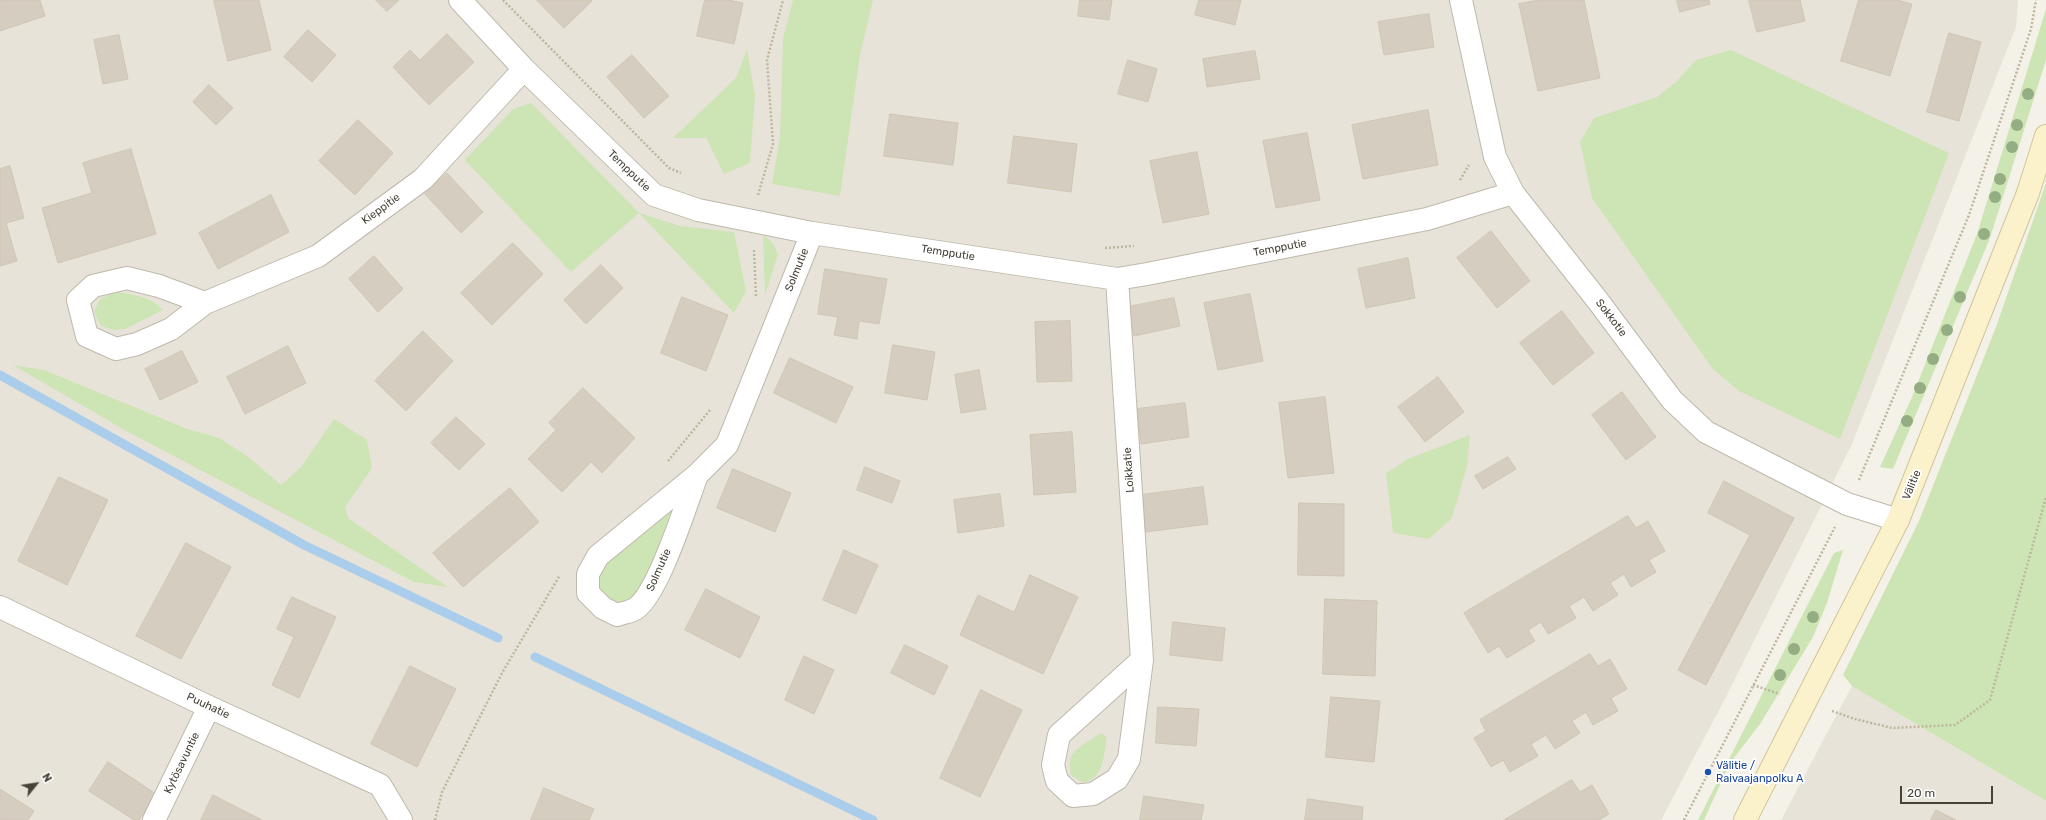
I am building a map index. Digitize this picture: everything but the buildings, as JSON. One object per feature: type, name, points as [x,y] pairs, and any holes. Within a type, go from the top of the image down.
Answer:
[{"type":"main road","name":"Välitie","points":[[1745,820],[1898,520],[2028,193],[2046,136]]},
{"type":"street","name":"Tempputie","points":[[460,0],[524,69],[654,195],[698,210],[812,233],[1117,279],[1427,219],[1513,193]]},
{"type":"street","name":"Sokkotie","points":[[1461,0],[1495,156],[1513,193],[1598,301],[1672,400],[1706,432],[1847,504],[1898,520]]},
{"type":"street","name":"Kieppitie","points":[[205,303],[159,286],[127,278],[93,286],[78,300],[87,336],[116,349],[138,344],[171,329],[205,303],[318,256],[410,188],[438,164],[524,69]]},
{"type":"street","name":"Solmutie","points":[[697,476],[663,564],[647,596],[634,609],[617,615],[603,608],[588,593],[588,574],[598,556],[697,476],[727,445],[812,233]]},
{"type":"street","name":"Loikkatie","points":[[1117,279],[1142,660],[1129,759],[1117,779],[1092,794],[1073,796],[1057,780],[1053,765],[1059,735],[1142,660]]},
{"type":"street","name":"Puuhatie","points":[[0,606],[209,707],[380,785],[402,820]]},
{"type":"street","name":"Kytösavuntie","points":[[154,820],[209,707]]},
{"type":"path","points":[[502,0],[669,168],[688,176]]},
{"type":"path","points":[[756,298],[753,220],[758,195],[773,144],[767,60],[782,0]]},
{"type":"path","points":[[1684,820],[1860,477],[1969,215],[2031,29],[2036,0]]},
{"type":"path","points":[[1459,182],[1470,164],[1495,156]]},
{"type":"path","points":[[751,194],[766,196]]},
{"type":"path","points":[[1098,247],[1135,246]]},
{"type":"path","points":[[664,466],[711,409]]},
{"type":"path","points":[[1853,474],[1860,477]]},
{"type":"path","points":[[1753,685],[1805,701],[1855,719],[1892,728],[1954,725],[1990,700],[2046,497]]},
{"type":"path","points":[[435,820],[442,792],[502,673],[560,573]]},
{"type":"shaded area","points":[[0,0],[2018,0],[2016,27],[1852,444],[1727,695],[1661,820],[0,820]]},
{"type":"shaded area","points":[[1852,686],[2046,801],[2046,820],[1781,820]]},
{"type":"green space","points":[[793,0],[873,0],[860,55],[840,196],[772,184],[780,137],[783,39]]},
{"type":"green space","points":[[2046,9],[2046,60],[1990,238],[1893,469],[1880,467],[1912,397],[1977,234]]},
{"type":"green space","points":[[747,49],[755,95],[750,163],[724,174],[706,138],[673,138],[736,78]]},
{"type":"green space","points":[[1731,50],[1949,153],[1840,439],[1739,391],[1712,368],[1592,198],[1580,142],[1594,118],[1657,97],[1675,83],[1696,60]]},
{"type":"green space","points":[[531,103],[639,213],[571,272],[465,160],[513,109]]},
{"type":"green space","points":[[2046,183],[2046,801],[1852,686],[1843,675],[1919,521],[1996,327]]},
{"type":"green space","points":[[639,213],[680,226],[734,232],[746,291],[734,313]]},
{"type":"green space","points":[[763,235],[772,242],[778,254],[765,295]]},
{"type":"green space","points":[[116,292],[135,295],[147,299],[163,310],[125,329],[114,330],[101,326],[94,312],[100,299]]},
{"type":"green space","points":[[13,365],[44,370],[185,428],[219,438],[247,456],[281,485],[301,467],[334,419],[367,440],[372,468],[345,507],[348,518],[448,587],[414,582],[128,432]]},
{"type":"green space","points":[[1470,435],[1467,466],[1452,518],[1429,539],[1393,533],[1386,473],[1408,459]]},
{"type":"green space","points":[[679,497],[645,586],[628,604],[610,599],[602,593],[593,577],[601,562]]},
{"type":"green space","points":[[1843,550],[1827,603],[1813,637],[1760,724],[1730,763],[1704,820],[1698,820],[1834,553]]},
{"type":"green space","points":[[1101,733],[1107,737],[1102,765],[1095,776],[1083,783],[1071,775],[1070,760],[1073,754],[1082,745]]},
{"type":"waterway","points":[[0,375],[304,545],[498,638]]},
{"type":"waterway","points":[[535,657],[873,820]]},
{"type":"place","name":"Välitie / Raivaajanpolku A","points":[[1708,772]]}]
